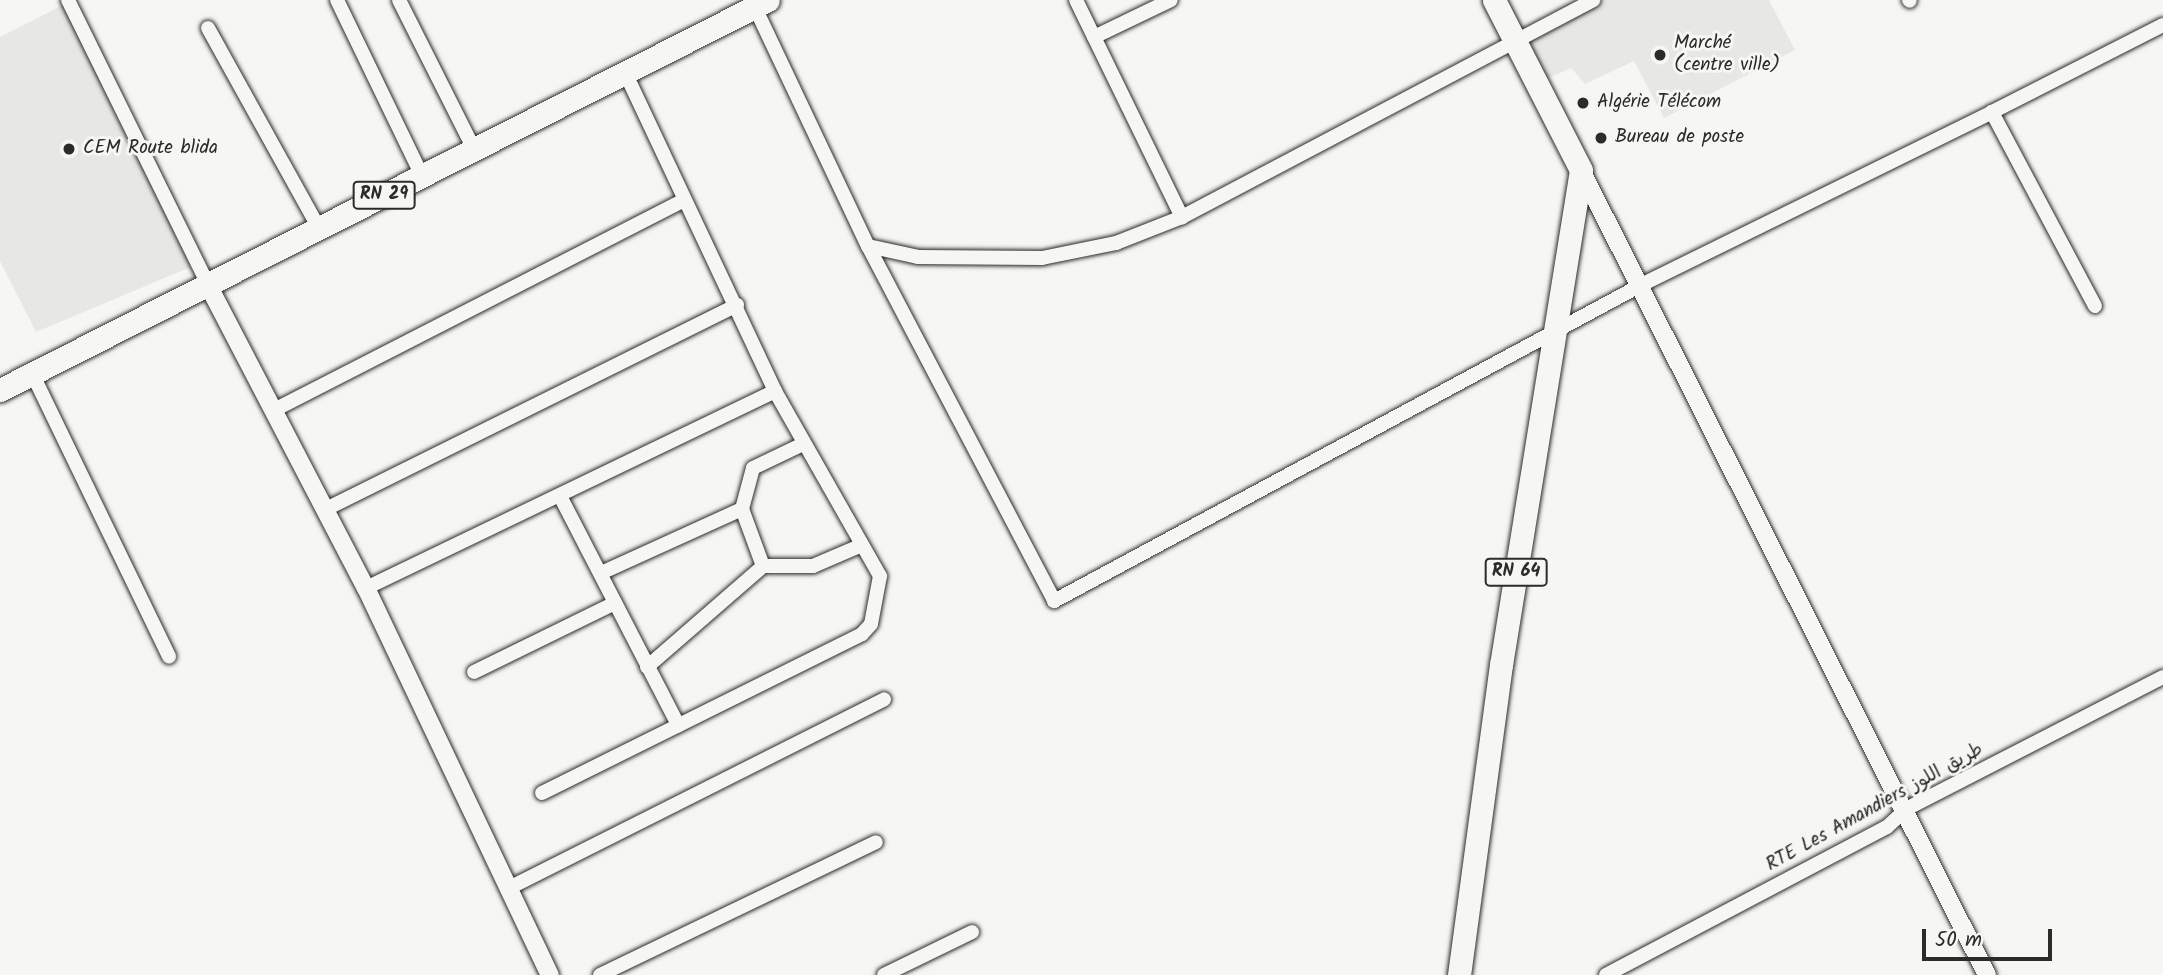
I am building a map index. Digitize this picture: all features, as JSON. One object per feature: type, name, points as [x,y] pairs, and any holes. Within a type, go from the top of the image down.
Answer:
[{"type":"main road","points":[[1494,0],[1581,170]]},
{"type":"main road","name":"RN 29","points":[[0,390],[207,283],[475,151],[758,2]]},
{"type":"main road","name":"RN 64","points":[[1459,975],[1581,170]]},
{"type":"street","points":[[68,0],[207,283],[366,588],[550,975]]},
{"type":"street","points":[[337,0],[422,176]]},
{"type":"street","points":[[399,0],[475,151]]},
{"type":"street","points":[[1076,0],[1182,217]]},
{"type":"street","points":[[1094,37],[1171,0]]},
{"type":"street","points":[[868,246],[918,257],[1042,258],[1116,243],[1182,217],[1593,0]]},
{"type":"street","points":[[758,2],[868,246],[1054,601],[1556,329],[2163,25]]},
{"type":"street","points":[[208,28],[319,228]]},
{"type":"street","points":[[542,793],[862,634],[871,624],[880,576],[775,391],[737,305],[684,200],[625,72]]},
{"type":"street","points":[[1992,112],[2095,306]]},
{"type":"street","points":[[1581,170],[1643,284],[1987,975]]},
{"type":"street","points":[[274,410],[684,200]]},
{"type":"street","points":[[326,509],[737,305]]},
{"type":"street","points":[[32,373],[169,657]]},
{"type":"street","points":[[366,588],[775,391]]},
{"type":"street","points":[[763,566],[742,509],[753,468],[803,444]]},
{"type":"street","points":[[560,496],[678,725]]},
{"type":"street","points":[[601,573],[742,509]]},
{"type":"street","points":[[647,667],[763,566],[813,566],[862,545]]},
{"type":"street","points":[[474,672],[615,603]]},
{"type":"street","name":"RTE Les Amandiers طريق اللوز","points":[[1606,975],[1887,827],[1906,809],[2163,677]]},
{"type":"street","points":[[507,889],[884,699]]},
{"type":"street","points":[[600,975],[876,842]]},
{"type":"street","points":[[884,975],[972,932]]},
{"type":"shaded area","name":"Marché (centre ville)","points":[[1603,0],[1769,0],[1795,50],[1664,118],[1634,61],[1585,84],[1571,68],[1546,79],[1526,40]]},
{"type":"shaded area","name":"CEM Route blida","points":[[69,2],[193,266],[36,332],[0,261],[0,37]]},
{"type":"place","name":"Marché (centre ville)","points":[[1660,55]]},
{"type":"place","name":"Algérie Télécom","points":[[1583,103]]},
{"type":"place","name":"Bureau de poste","points":[[1601,138]]},
{"type":"place","name":"CEM Route blida","points":[[69,149]]}]
